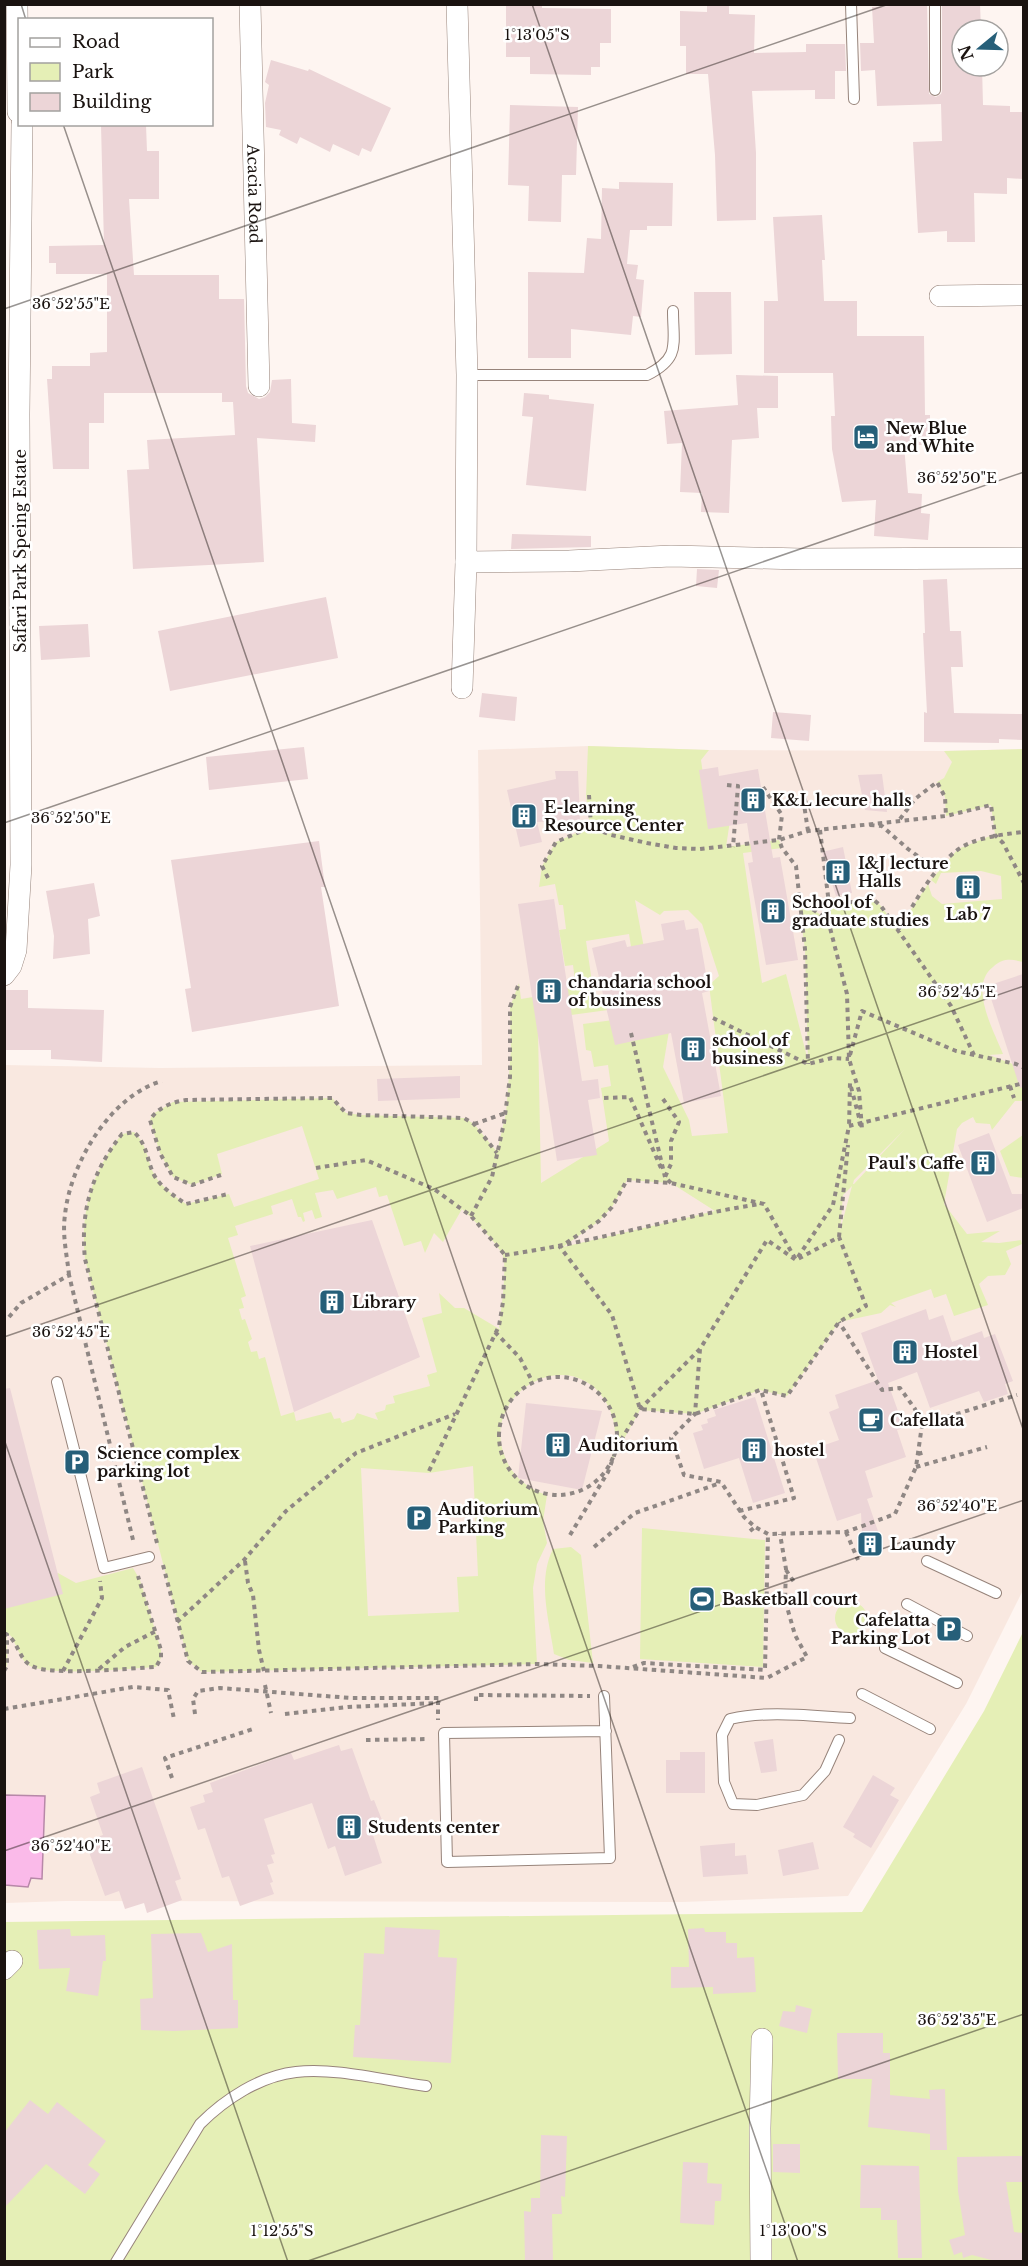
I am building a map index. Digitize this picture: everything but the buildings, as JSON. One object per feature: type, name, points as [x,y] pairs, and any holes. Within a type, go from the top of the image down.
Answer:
[{"type":"street","name":"Safari Park Speing Estate","points":[[4,975],[11,966],[16,950],[21,865],[13,780],[12,590],[12,415],[21,257],[16,115],[17,4]]},
{"type":"street","name":"Acacia Road","points":[[250,4],[259,386]]},
{"type":"street","points":[[457,4],[467,375],[466,562],[462,688]]},
{"type":"street","points":[[4,236],[21,257]]},
{"type":"street","points":[[940,296],[1023,295]]},
{"type":"street","points":[[466,562],[569,561],[671,556],[802,559],[1023,558]]},
{"type":"street","points":[[761,2262],[762,2039]]},
{"type":"lane","points":[[851,4],[854,99]]},
{"type":"lane","points":[[935,4],[935,90]]},
{"type":"lane","points":[[467,375],[648,375],[666,364],[673,356],[673,311]]},
{"type":"lane","points":[[57,1383],[104,1568],[148,1557]]},
{"type":"lane","points":[[927,1561],[996,1593]]},
{"type":"lane","points":[[907,1604],[968,1636]]},
{"type":"lane","points":[[885,1648],[957,1683]]},
{"type":"lane","points":[[862,1694],[930,1729]]},
{"type":"lane","points":[[604,1696],[606,1731],[610,1858],[447,1862],[444,1733],[606,1731]]},
{"type":"lane","points":[[839,1740],[825,1771],[803,1795],[757,1805],[733,1804],[724,1782],[722,1735],[730,1719],[751,1714],[850,1718]]},
{"type":"lane","points":[[116,2262],[200,2124],[234,2095],[263,2081],[299,2071],[343,2074],[426,2086]]},
{"type":"path","points":[[900,820],[915,799],[937,782],[945,797],[946,816]]},
{"type":"path","points":[[727,785],[738,786],[734,847]]},
{"type":"path","points":[[763,787],[782,815],[779,840],[782,848],[796,866],[805,949],[808,1065]]},
{"type":"path","points":[[802,791],[808,831]]},
{"type":"path","points":[[589,795],[591,827]]},
{"type":"path","points":[[548,878],[542,866],[556,842],[591,827],[611,835],[676,848],[734,847],[779,840],[808,831],[946,816],[991,805],[996,835],[1003,843],[1023,883]]},
{"type":"path","points":[[859,824],[882,825],[908,849],[937,870]]},
{"type":"path","points":[[640,1410],[695,1414],[760,1390],[787,1396],[839,1322],[866,1306],[839,1237],[849,1126],[850,1083],[862,1129],[860,1091],[849,1059],[847,994],[828,920],[829,904],[819,830]]},
{"type":"path","points":[[898,930],[937,870],[958,849],[996,835],[1023,832]]},
{"type":"path","points":[[868,896],[868,902]]},
{"type":"path","points":[[798,900],[828,920]]},
{"type":"path","points":[[829,904],[874,900],[881,906],[951,1006],[974,1055]]},
{"type":"path","points":[[471,1216],[486,1191],[506,1113],[510,1077],[510,1007],[519,983]]},
{"type":"path","points":[[849,1059],[862,1011],[956,1051],[1016,1064],[1023,1068]]},
{"type":"path","points":[[713,1018],[808,1065],[832,1058],[849,1059]]},
{"type":"path","points":[[631,1033],[665,1177]]},
{"type":"path","points":[[129,1548],[135,1544],[69,1275],[64,1217],[68,1194],[79,1165],[94,1137],[114,1113],[147,1086],[162,1082]]},
{"type":"path","points":[[849,1126],[1023,1083]]},
{"type":"path","points":[[1010,1086],[1014,1098]]},
{"type":"path","points":[[604,1098],[630,1097],[665,1177],[671,1183]]},
{"type":"path","points":[[221,1175],[192,1185],[173,1178],[160,1153],[150,1120],[153,1114],[173,1102],[186,1100],[332,1098],[346,1113],[464,1118],[474,1124],[497,1153]]},
{"type":"path","points":[[663,1099],[679,1122],[671,1141],[671,1164],[665,1177]]},
{"type":"path","points":[[474,1124],[506,1113]]},
{"type":"path","points":[[796,1260],[833,1205],[849,1126]]},
{"type":"path","points":[[228,1194],[186,1204],[170,1193],[154,1175],[143,1140],[134,1132],[122,1134],[106,1155],[88,1199],[82,1232],[85,1259],[177,1622],[188,1661],[202,1672],[537,1664],[767,1678],[807,1657],[795,1635],[785,1600],[786,1569],[780,1534]]},
{"type":"path","points":[[316,1168],[366,1160],[434,1189],[471,1216],[505,1255],[503,1302],[499,1326],[429,1472]]},
{"type":"path","points":[[560,1247],[599,1221],[612,1207],[627,1180],[671,1183],[764,1204],[796,1260]]},
{"type":"path","points":[[505,1255],[560,1247],[719,1211],[764,1204]]},
{"type":"path","points":[[796,1260],[839,1237]]},
{"type":"path","points":[[570,1535],[608,1472],[618,1445],[640,1410],[700,1349],[768,1240],[796,1260]]},
{"type":"path","points":[[560,1247],[612,1315],[640,1410]]},
{"type":"path","points":[[9,1317],[21,1303],[69,1275]]},
{"type":"path","points":[[700,1349],[695,1414],[671,1438],[684,1475],[721,1482],[739,1511],[755,1527],[768,1534],[846,1532],[895,1514],[916,1467],[922,1425],[915,1408],[900,1388],[882,1390],[839,1322]]},
{"type":"path","points":[[495,1332],[520,1358],[533,1381]]},
{"type":"path","points":[[567,1376],[586,1382],[600,1393],[611,1410],[616,1428],[616,1445],[610,1464],[599,1479],[576,1494],[555,1497],[540,1493],[523,1483],[510,1470],[501,1449],[499,1430],[504,1410],[516,1395],[533,1381],[567,1376]]},
{"type":"path","points":[[739,1511],[794,1497],[760,1390]]},
{"type":"path","points":[[922,1425],[1017,1395]]},
{"type":"path","points":[[177,1622],[244,1560],[286,1511],[356,1454],[456,1414]]},
{"type":"path","points":[[916,1467],[987,1447]]},
{"type":"path","points":[[918,1454],[925,1452]]},
{"type":"path","points":[[594,1546],[635,1513],[721,1482]]},
{"type":"path","points":[[750,1531],[755,1527]]},
{"type":"path","points":[[846,1532],[858,1560]]},
{"type":"path","points":[[631,1668],[644,1663],[765,1670],[768,1534]]},
{"type":"path","points":[[244,1560],[248,1583],[253,1595],[264,1671]]},
{"type":"path","points":[[6,1633],[11,1636],[27,1664],[37,1670],[63,1672],[156,1667],[161,1658],[161,1650],[156,1630],[140,1580],[129,1562]]},
{"type":"path","points":[[63,1672],[102,1598],[99,1577],[104,1568]]},
{"type":"path","points":[[786,1569],[794,1582]]},
{"type":"path","points":[[99,1670],[124,1647],[156,1630]]},
{"type":"path","points":[[4,1671],[7,1666],[6,1633]]},
{"type":"path","points":[[265,1685],[272,1713]]},
{"type":"path","points":[[4,1709],[133,1687],[168,1690],[174,1719]]},
{"type":"path","points":[[195,1714],[194,1699],[198,1690],[220,1688],[351,1698],[440,1698],[438,1722]]},
{"type":"path","points":[[476,1701],[476,1695],[604,1696]]},
{"type":"path","points":[[285,1714],[348,1707],[438,1703]]},
{"type":"path","points":[[172,1778],[165,1758],[256,1728]]},
{"type":"path","points":[[366,1740],[438,1739]]},
{"type":"shaded area","points":[[588,746],[709,750],[1023,749],[1023,1590],[966,1704],[848,1896],[682,1902],[66,1901],[5,1903],[5,1065],[160,1068],[482,1065],[478,750]]},
{"type":"shaded area","points":[[5,1795],[45,1796],[42,1879],[31,1878],[28,1887],[5,1885]]},
{"type":"green space","points":[[588,746],[709,750],[701,760],[709,816],[731,814],[726,847],[779,840],[782,848],[743,853],[762,983],[786,974],[808,1061],[805,949],[798,899],[828,920],[829,904],[874,900],[898,929],[928,884],[932,896],[942,904],[1002,899],[1001,876],[981,871],[941,873],[936,884],[931,880],[958,849],[995,834],[991,805],[946,816],[945,797],[937,782],[944,778],[952,762],[944,751],[1023,749],[1023,962],[1004,961],[993,967],[986,975],[983,997],[989,1021],[1003,1054],[989,1055],[1023,1068],[1023,1101],[1015,1101],[992,1130],[990,1124],[976,1123],[973,1117],[957,1129],[944,1204],[967,1234],[1000,1231],[981,1242],[999,1243],[1021,1240],[1022,1244],[1006,1251],[1011,1264],[1005,1275],[988,1276],[979,1284],[988,1305],[954,1316],[946,1294],[934,1298],[931,1289],[891,1303],[896,1307],[890,1305],[881,1313],[839,1322],[787,1396],[760,1390],[695,1414],[640,1410],[610,1464],[615,1439],[612,1415],[604,1399],[588,1383],[569,1376],[550,1376],[531,1384],[515,1397],[504,1414],[500,1434],[505,1457],[521,1481],[547,1495],[543,1521],[547,1543],[537,1564],[533,1588],[537,1664],[202,1672],[188,1661],[85,1259],[84,1224],[90,1192],[96,1177],[122,1134],[134,1132],[144,1147],[157,1179],[168,1191],[186,1204],[229,1194],[234,1207],[319,1179],[302,1126],[217,1154],[222,1174],[192,1185],[173,1177],[160,1153],[150,1120],[153,1114],[173,1102],[332,1098],[346,1113],[464,1118],[474,1124],[497,1152],[506,1113],[511,1050],[510,1007],[519,983],[521,999],[533,997],[538,1031],[541,1183],[609,1141],[601,1088],[611,1086],[608,1065],[594,1067],[591,1051],[586,1050],[583,1024],[621,1019],[673,1007],[663,1067],[689,1120],[692,1136],[728,1133],[709,985],[719,976],[702,924],[688,910],[664,911],[660,915],[635,900],[644,948],[640,1003],[629,934],[586,941],[594,996],[605,995],[608,1010],[571,1015],[566,983],[575,981],[573,965],[565,966],[559,930],[566,929],[563,905],[559,905],[555,884],[539,887],[542,866],[556,842],[590,827],[586,796]],"holes":[[[905,1129],[853,1184],[854,1180]],[[627,1180],[671,1183],[715,1211],[563,1247],[599,1221],[612,1207]],[[852,1186],[840,1231],[843,1195]],[[376,1187],[379,1197],[387,1195],[404,1246],[421,1241],[425,1253],[434,1233],[443,1242],[462,1209],[491,1239],[503,1256],[504,1280],[499,1327],[501,1330],[464,1308],[455,1308],[439,1293],[442,1313],[422,1318],[437,1372],[427,1375],[430,1386],[393,1396],[395,1403],[386,1405],[385,1410],[375,1413],[378,1420],[357,1413],[354,1419],[342,1423],[340,1418],[334,1419],[331,1412],[296,1421],[294,1412],[281,1416],[265,1357],[259,1359],[257,1351],[251,1352],[248,1342],[252,1339],[239,1309],[244,1308],[241,1298],[246,1296],[228,1238],[238,1235],[235,1226],[273,1214],[271,1206],[292,1199],[298,1217],[301,1217],[303,1222],[305,1221],[303,1213],[312,1210],[315,1219],[322,1217],[315,1193],[333,1190],[337,1199]],[[473,1466],[478,1576],[457,1577],[459,1612],[368,1616],[361,1468],[429,1473]]]},
{"type":"green space","points":[[1023,1135],[1023,1178],[1010,1176],[1000,1151]]},
{"type":"green space","name":"Basketball court","points":[[642,1528],[765,1540],[763,1667],[640,1659]]},
{"type":"green space","points":[[571,1547],[581,1555],[593,1663],[569,1660],[554,1654],[545,1587],[548,1561],[553,1549]]},
{"type":"green space","points":[[133,1568],[140,1580],[161,1650],[161,1658],[156,1667],[69,1671],[36,1668],[27,1664],[11,1636],[7,1634],[5,1671],[5,1587],[58,1573],[76,1583]]},
{"type":"green space","points":[[851,1602],[862,1607],[867,1618],[862,1629],[851,1634],[840,1629],[835,1618],[840,1607]]},
{"type":"green space","points":[[1023,1632],[1023,2261],[5,2261],[4,1922],[862,1912],[984,1711]]},
{"type":"place","name":"New Blue and White","points":[[866,437]]},
{"type":"place","name":"K&L lecure halls","points":[[753,800]]},
{"type":"place","name":"E-learning Resource Center","points":[[524,816]]},
{"type":"place","name":"I&J lecture Halls","points":[[838,872]]},
{"type":"place","name":"Lab 7","points":[[968,887]]},
{"type":"place","name":"School of graduate studies","points":[[773,911]]},
{"type":"place","name":"chandaria school of business","points":[[549,991]]},
{"type":"place","name":"school of business","points":[[693,1049]]},
{"type":"place","name":"Paul's Caffe","points":[[983,1163]]},
{"type":"place","name":"Library","points":[[332,1302]]},
{"type":"place","name":"Hostel","points":[[905,1352]]},
{"type":"place","name":"Cafellata","points":[[871,1420]]},
{"type":"place","name":"Auditorium","points":[[558,1445]]},
{"type":"place","name":"hostel","points":[[754,1450]]},
{"type":"place","name":"Science complex parking lot","points":[[77,1462]]},
{"type":"place","name":"Auditorium Parking","points":[[419,1518]]},
{"type":"place","name":"Laundy","points":[[870,1544]]},
{"type":"place","name":"Basketball court","points":[[702,1599]]},
{"type":"place","name":"Cafelatta Parking Lot","points":[[949,1629]]},
{"type":"place","name":"Students center","points":[[349,1827]]}]
